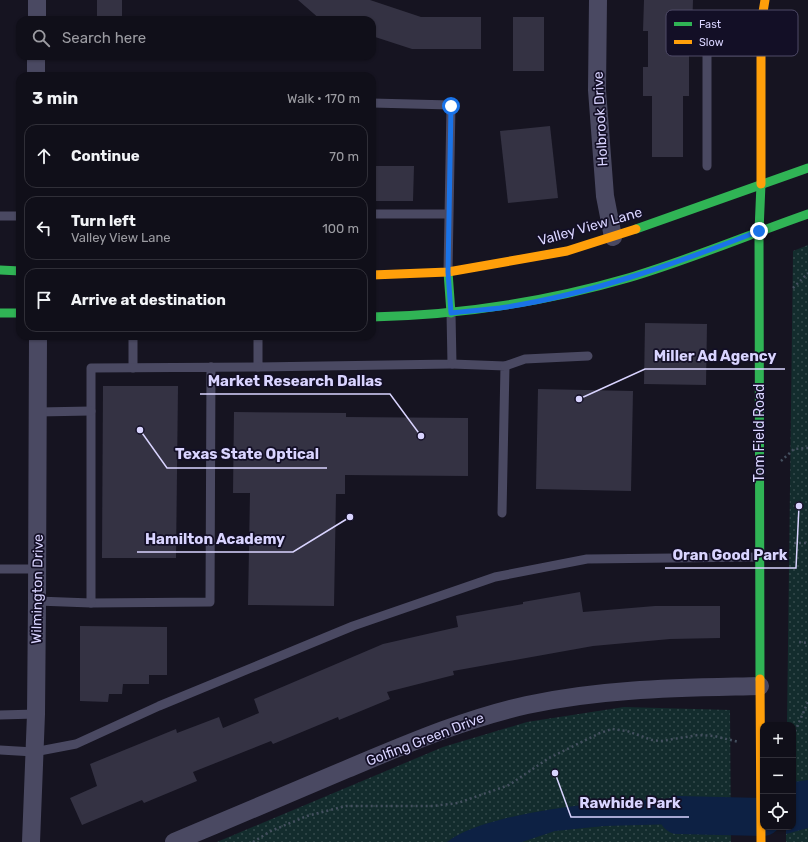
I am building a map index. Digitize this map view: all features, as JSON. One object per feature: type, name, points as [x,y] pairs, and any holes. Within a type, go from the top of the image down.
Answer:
[{"type":"main road","name":"Tom Field Road","points":[[763,10],[765,0]]},
{"type":"main road","name":"Tom Field Road","points":[[761,56],[761,183],[759,231],[761,842]]},
{"type":"main road","name":"Valley View Lane","points":[[376,275],[448,272],[567,250],[613,237],[761,183],[808,168]]},
{"type":"main road","points":[[376,317],[403,317],[500,308],[581,290],[630,277],[808,214]]},
{"type":"main road","points":[[0,270],[16,271]]},
{"type":"main road","points":[[448,272],[451,313]]},
{"type":"main road","points":[[0,313],[16,313]]},
{"type":"street","points":[[37,0],[37,16]]},
{"type":"street","name":"Holbrook Drive","points":[[598,0],[597,90],[605,196],[613,237]]},
{"type":"street","name":"Tom Field Road","points":[[755,0],[758,10]]},
{"type":"street","points":[[36,60],[36,72]]},
{"type":"street","name":"Wilmington Drive","points":[[31,842],[36,714],[38,601],[38,340]]},
{"type":"street","name":"Golfing Green Drive","points":[[174,842],[423,737],[469,720],[528,705],[586,694],[648,689],[760,686]]},
{"type":"lane","points":[[707,56],[707,166]]},
{"type":"lane","points":[[376,103],[451,106],[448,272]]},
{"type":"lane","points":[[376,214],[448,214]]},
{"type":"lane","points":[[0,216],[16,216]]},
{"type":"lane","points":[[451,313],[452,364]]},
{"type":"lane","points":[[133,340],[133,368]]},
{"type":"lane","points":[[258,340],[258,367]]},
{"type":"lane","points":[[91,603],[91,368],[452,364],[505,366],[525,359],[588,356]]},
{"type":"lane","points":[[502,513],[505,366]]},
{"type":"lane","points":[[38,601],[91,603],[210,602],[211,367]]},
{"type":"lane","points":[[38,412],[91,411]]},
{"type":"lane","points":[[0,750],[34,752],[76,744],[159,706],[354,626],[495,577],[587,559],[760,557]]},
{"type":"lane","points":[[0,569],[38,570]]},
{"type":"lane","points":[[0,715],[36,714]]},
{"type":"path","points":[[793,288],[808,273]]},
{"type":"path","points":[[760,464],[778,464],[794,448],[808,448]]},
{"type":"path","points":[[794,543],[808,543]]},
{"type":"path","points":[[800,642],[808,642]]},
{"type":"path","points":[[796,729],[808,702]]},
{"type":"path","points":[[253,842],[271,831],[307,816],[346,806],[433,806],[458,803],[509,784],[549,758],[600,733],[612,730],[628,730],[652,740],[661,741],[698,735],[714,736],[740,742]]},
{"type":"green space","points":[[808,245],[808,842],[786,842],[786,830],[796,830],[796,722],[787,722],[793,251]]},
{"type":"green space","points":[[624,707],[730,710],[731,842],[217,842],[443,747],[527,722]]},
{"type":"water","points":[[808,780],[808,828],[786,834],[786,830],[796,830],[796,782]]},
{"type":"water","points":[[697,799],[731,800],[731,831],[676,824],[604,826],[555,831],[522,842],[447,842],[460,834],[481,825],[551,809],[600,803]]},
{"type":"building","points":[[97,0],[122,0],[122,16],[97,16]]},
{"type":"building","points":[[298,0],[370,0],[421,17],[481,17],[481,49],[412,49],[376,37],[376,16],[316,16]]},
{"type":"building","points":[[644,0],[693,0],[693,10],[666,10],[666,56],[689,56],[689,96],[683,96],[683,157],[652,157],[652,96],[643,96],[643,67],[648,67],[648,31],[643,31]]},
{"type":"building","points":[[513,17],[544,17],[544,71],[513,71]]},
{"type":"building","points":[[550,126],[558,198],[508,203],[500,131]]},
{"type":"building","points":[[376,166],[414,166],[413,201],[376,201]]},
{"type":"building","points":[[645,323],[707,324],[706,385],[644,384]]},
{"type":"building","points":[[103,386],[178,386],[176,558],[102,558]]},
{"type":"building","points":[[538,389],[633,391],[631,491],[536,489]]},
{"type":"building","points":[[234,412],[346,413],[346,417],[468,418],[468,476],[345,475],[345,494],[336,494],[334,606],[248,605],[250,493],[233,493]]},
{"type":"building","points":[[580,592],[583,612],[655,606],[720,606],[720,638],[670,639],[593,646],[453,671],[454,675],[387,692],[390,699],[339,720],[338,717],[273,744],[271,741],[193,772],[197,781],[144,803],[142,800],[82,825],[70,798],[97,786],[90,764],[176,729],[177,733],[219,717],[223,728],[259,713],[254,699],[383,644],[458,627],[456,616]]},
{"type":"building","points":[[80,626],[167,627],[167,675],[149,675],[149,684],[123,684],[122,694],[109,694],[108,702],[80,701]]},
{"type":"waterway","points":[[678,815],[760,817]]},
{"type":"traffic: fast","points":[[636,229],[808,168]]},
{"type":"traffic: fast","points":[[760,679],[759,231],[761,184]]},
{"type":"traffic: fast","points":[[376,317],[405,316],[469,310],[502,306],[565,294],[651,271],[808,214]]},
{"type":"traffic: fast","points":[[0,270],[16,271]]},
{"type":"traffic: fast","points":[[448,272],[451,313]]},
{"type":"traffic: fast","points":[[0,313],[16,313]]},
{"type":"traffic: slow","points":[[763,10],[765,0]]},
{"type":"traffic: slow","points":[[761,56],[761,184]]},
{"type":"traffic: slow","points":[[376,275],[448,272],[567,251],[636,229]]},
{"type":"traffic: slow","points":[[760,679],[761,842]]},
{"type":"place","name":"Miller Ad Agency","points":[[579,399]]},
{"type":"place","name":"Texas State Optical","points":[[140,430]]},
{"type":"place","name":"Market Research Dallas","points":[[421,436]]},
{"type":"place","name":"Oran Good Park","points":[[799,506]]},
{"type":"place","name":"Hamilton Academy","points":[[350,517]]},
{"type":"place","name":"Rawhide Park","points":[[555,773]]},
{"type":"route","points":[[451,106],[448,207],[448,272],[451,313],[500,308],[575,292],[630,277],[759,231]]}]
